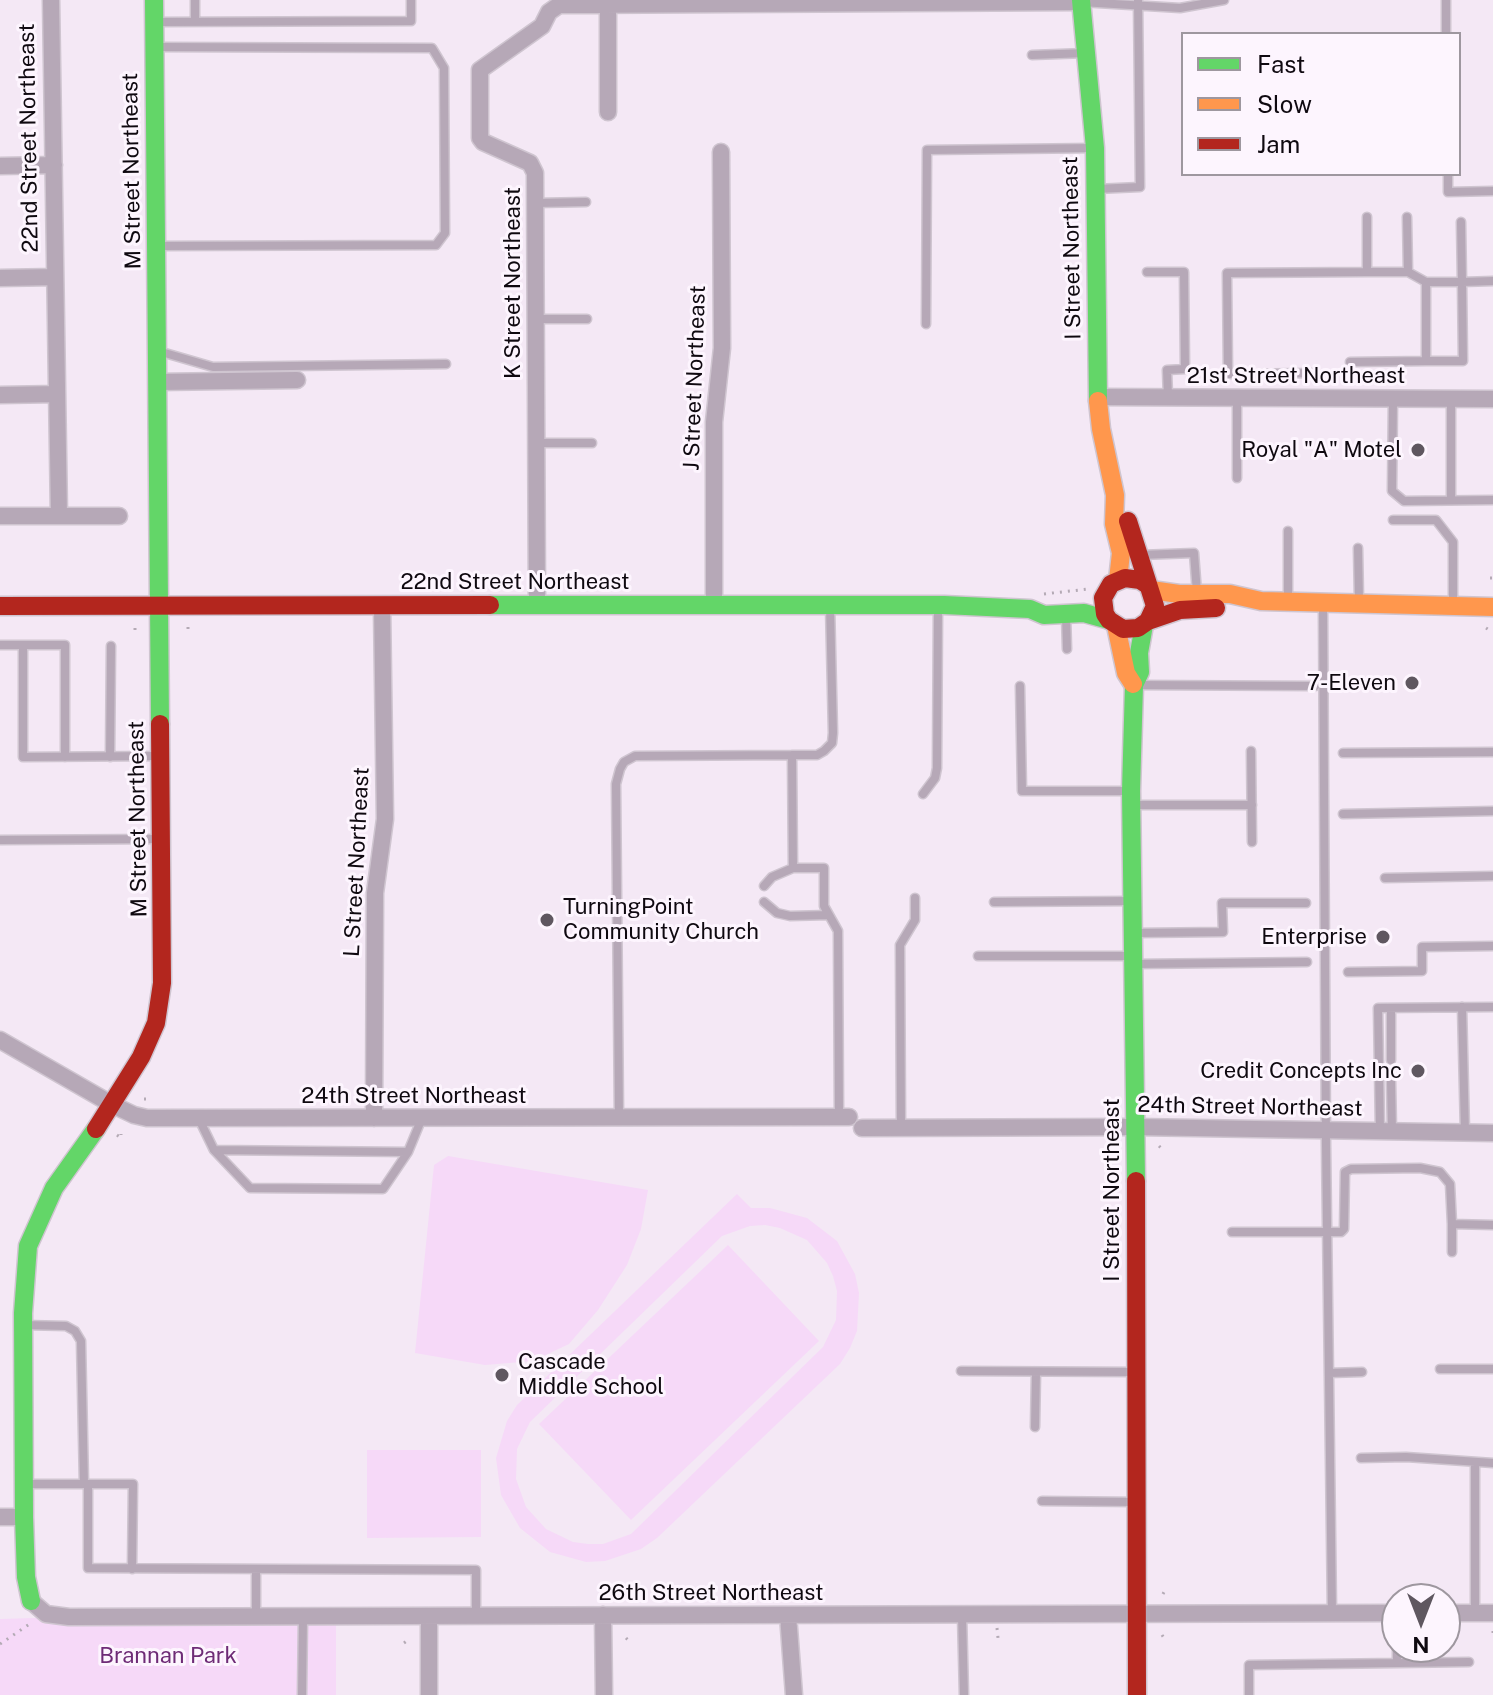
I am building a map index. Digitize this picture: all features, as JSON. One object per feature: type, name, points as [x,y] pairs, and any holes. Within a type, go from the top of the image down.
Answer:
[{"type":"street","name":"22nd Street Northeast","points":[[51,0],[59,516]]},
{"type":"street","name":"M Street Northeast","points":[[37,1606],[26,1577],[24,1517],[23,1325],[28,1246],[36,1222],[54,1188],[113,1105],[141,1057],[156,1023],[162,983],[154,0]]},
{"type":"street","points":[[608,112],[608,2],[1081,1]]},
{"type":"street","name":"I Street Northeast","points":[[1081,1],[1095,148],[1098,397],[1101,429],[1115,495],[1114,524],[1121,553],[1106,585],[1103,606],[1112,623],[1126,673],[1134,685]]},
{"type":"street","name":"K Street Northeast","points":[[537,605],[535,173],[530,163],[480,138],[478,74],[542,26],[549,12],[559,5],[608,2]]},
{"type":"street","name":"J Street Northeast","points":[[714,605],[714,422],[722,348],[721,152]]},
{"type":"street","points":[[0,166],[54,165]]},
{"type":"street","points":[[0,278],[55,277]]},
{"type":"street","points":[[158,382],[297,380]]},
{"type":"street","points":[[0,395],[57,394]]},
{"type":"street","name":"21st Street Northeast","points":[[1098,397],[1493,399]]},
{"type":"street","name":"I Street Northeast","points":[[1115,495],[1130,524],[1155,606],[1146,623],[1139,653],[1140,672],[1134,685],[1131,798],[1136,1127],[1137,1695]]},
{"type":"street","points":[[0,516],[119,516]]},
{"type":"street","points":[[1106,585],[1133,578],[1149,587],[1197,594],[1230,594],[1261,601],[1493,607]]},
{"type":"street","name":"22nd Street Northeast","points":[[1030,609],[1045,602],[1083,598],[1106,585]]},
{"type":"street","points":[[1112,623],[1130,630],[1180,610],[1230,608],[1261,601]]},
{"type":"street","name":"22nd Street Northeast","points":[[0,606],[938,605],[1030,609],[1044,615],[1084,613],[1112,623]]},
{"type":"street","name":"L Street Northeast","points":[[374,1118],[375,893],[385,819],[382,607]]},
{"type":"street","name":"24th Street Northeast","points":[[0,1040],[113,1105],[147,1118],[619,1118],[850,1121],[901,1128],[1136,1127],[1493,1133]]},
{"type":"street","points":[[0,1517],[24,1517]]},
{"type":"street","name":"26th Street Northeast","points":[[37,1606],[69,1617],[256,1618],[1381,1613]]},
{"type":"street","points":[[1461,1613],[1493,1613]]},
{"type":"street","points":[[603,1615],[604,1695]]},
{"type":"street","points":[[788,1615],[794,1695]]},
{"type":"street","points":[[429,1616],[429,1695]]},
{"type":"lane","points":[[195,0],[195,22]]},
{"type":"lane","points":[[154,22],[411,21],[411,0]]},
{"type":"lane","points":[[1081,1],[1180,8],[1224,0]]},
{"type":"lane","points":[[1446,0],[1446,32]]},
{"type":"lane","points":[[1096,189],[1140,187],[1138,3]]},
{"type":"lane","points":[[155,47],[432,48],[444,68],[445,233],[436,245],[156,246]]},
{"type":"lane","points":[[1032,55],[1087,53]]},
{"type":"lane","points":[[926,324],[927,150],[1095,148]]},
{"type":"lane","points":[[1448,176],[1448,192],[1493,191]]},
{"type":"lane","points":[[535,203],[586,202]]},
{"type":"lane","points":[[1367,217],[1367,272]]},
{"type":"lane","points":[[1407,217],[1408,272]]},
{"type":"lane","points":[[1350,362],[1463,361],[1461,222]]},
{"type":"lane","points":[[1147,272],[1184,272],[1185,369],[1167,370],[1168,397]]},
{"type":"lane","points":[[1316,373],[1228,374],[1227,273],[1408,272],[1426,282],[1493,281]]},
{"type":"lane","points":[[1426,282],[1426,361]]},
{"type":"lane","points":[[535,319],[587,319]]},
{"type":"lane","points":[[157,350],[213,367],[446,364]]},
{"type":"lane","points":[[1237,398],[1237,478]]},
{"type":"lane","points":[[1393,399],[1392,491],[1404,501],[1493,500]]},
{"type":"lane","points":[[1451,399],[1451,500]]},
{"type":"lane","points":[[536,443],[592,443]]},
{"type":"lane","points":[[1393,520],[1436,520],[1453,542],[1454,606]]},
{"type":"lane","points":[[1288,531],[1288,601]]},
{"type":"lane","points":[[1358,548],[1360,605]]},
{"type":"lane","points":[[1138,555],[1194,553],[1197,594]]},
{"type":"lane","points":[[1323,602],[1332,1613]]},
{"type":"lane","points":[[619,1118],[616,784],[620,769],[624,762],[635,756],[817,755],[832,743],[830,605]]},
{"type":"lane","points":[[923,794],[935,778],[937,768],[938,605]]},
{"type":"lane","points":[[1066,614],[1067,649]]},
{"type":"lane","points":[[0,645],[65,645],[65,757]]},
{"type":"lane","points":[[23,645],[23,757],[162,756]]},
{"type":"lane","points":[[110,757],[111,646]]},
{"type":"lane","points":[[1134,685],[1315,686]]},
{"type":"lane","points":[[1020,686],[1022,791],[1252,805]]},
{"type":"lane","points":[[1251,751],[1252,842]]},
{"type":"lane","points":[[1343,753],[1493,752]]},
{"type":"lane","points":[[792,755],[793,868]]},
{"type":"lane","points":[[1343,814],[1493,811]]},
{"type":"lane","points":[[0,840],[163,839]]},
{"type":"lane","points":[[764,886],[772,877],[793,868],[824,868],[824,906],[838,931],[850,1121]]},
{"type":"lane","points":[[1385,878],[1493,876]]},
{"type":"lane","points":[[901,1128],[900,945],[915,920],[915,898]]},
{"type":"lane","points":[[994,902],[1132,901]]},
{"type":"lane","points":[[764,902],[777,913],[790,916],[829,915]]},
{"type":"lane","points":[[1133,933],[1223,932],[1222,903],[1306,903]]},
{"type":"lane","points":[[1348,972],[1422,971],[1422,947],[1493,946]]},
{"type":"lane","points":[[978,956],[1307,962]]},
{"type":"lane","points":[[1462,1007],[1465,1132]]},
{"type":"lane","points":[[1386,1131],[1378,1008],[1493,1007]]},
{"type":"lane","points":[[1391,1008],[1391,1060]]},
{"type":"lane","points":[[1386,1131],[1391,1081]]},
{"type":"lane","points":[[198,1118],[214,1150],[250,1188],[383,1189],[408,1152],[422,1118]]},
{"type":"lane","points":[[214,1150],[408,1152]]},
{"type":"lane","points":[[1232,1232],[1341,1232],[1344,1229],[1345,1172],[1351,1169],[1420,1168],[1440,1172],[1450,1184],[1452,1252]]},
{"type":"lane","points":[[1452,1224],[1493,1225]]},
{"type":"lane","points":[[23,1325],[66,1326],[75,1331],[81,1341],[88,1568],[476,1570],[476,1616]]},
{"type":"lane","points":[[1440,1369],[1493,1369]]},
{"type":"lane","points":[[961,1371],[1136,1372]]},
{"type":"lane","points":[[1035,1427],[1036,1372]]},
{"type":"lane","points":[[1329,1373],[1362,1372]]},
{"type":"lane","points":[[1361,1458],[1406,1457],[1493,1463]]},
{"type":"lane","points":[[1475,1462],[1475,1613]]},
{"type":"lane","points":[[24,1484],[133,1484],[132,1569]]},
{"type":"lane","points":[[1042,1501],[1137,1502]]},
{"type":"lane","points":[[256,1569],[256,1618]]},
{"type":"lane","points":[[962,1614],[964,1695]]},
{"type":"lane","points":[[302,1695],[303,1618]]},
{"type":"lane","points":[[1461,1662],[1469,1662]]},
{"type":"lane","points":[[1249,1695],[1249,1665],[1397,1663]]},
{"type":"path","points":[[1050,592],[1082,591],[1106,585]]},
{"type":"path","points":[[0,1644],[26,1628],[37,1606]]},
{"type":"path","points":[[1162,1635],[1166,1641]]},
{"type":"green space","points":[[448,1156],[648,1190],[641,1229],[627,1265],[598,1310],[569,1344],[533,1361],[485,1365],[415,1353],[434,1165]]},
{"type":"green space","points":[[737,1194],[751,1208],[770,1208],[807,1218],[837,1241],[855,1274],[859,1293],[857,1331],[840,1364],[657,1538],[641,1549],[605,1561],[586,1562],[550,1552],[520,1528],[501,1495],[496,1458],[507,1421],[517,1405]],"holes":[[[750,1226],[780,1228],[807,1240],[827,1263],[833,1276],[837,1291],[836,1320],[823,1347],[631,1534],[603,1544],[588,1544],[573,1542],[546,1529],[526,1507],[516,1479],[517,1449],[530,1422],[722,1236]]]},
{"type":"green space","points":[[728,1245],[819,1341],[631,1520],[539,1424]]},
{"type":"green space","points":[[367,1450],[481,1450],[481,1537],[367,1538]]},
{"type":"green space","name":"Brannan Park","points":[[336,1618],[336,1695],[0,1695],[0,1619]]},
{"type":"traffic: fast","points":[[154,0],[160,724]]},
{"type":"traffic: fast","points":[[1081,0],[1095,148],[1098,401]]},
{"type":"traffic: fast","points":[[490,605],[944,605],[1030,609],[1044,615],[1084,613],[1109,620]]},
{"type":"traffic: fast","points":[[1136,1181],[1131,791],[1134,685],[1140,672],[1139,653],[1144,625]]},
{"type":"traffic: fast","points":[[31,1601],[26,1577],[24,1517],[23,1313],[28,1246],[54,1188],[96,1129]]},
{"type":"traffic: slow","points":[[1098,401],[1115,495],[1114,524],[1121,553],[1118,580]]},
{"type":"traffic: slow","points":[[1151,590],[1179,594],[1230,594],[1261,601],[1493,607]]},
{"type":"traffic: slow","points":[[1116,626],[1126,673],[1133,684]]},
{"type":"traffic: jam","points":[[1128,521],[1155,606],[1148,621],[1138,628],[1123,629],[1109,620],[1103,598],[1111,584],[1125,578],[1146,584]]},
{"type":"traffic: jam","points":[[0,606],[490,605]]},
{"type":"traffic: jam","points":[[1148,621],[1180,610],[1216,608]]},
{"type":"traffic: jam","points":[[96,1129],[141,1057],[156,1023],[162,983],[160,724]]},
{"type":"traffic: jam","points":[[1136,1181],[1137,1695]]},
{"type":"place","name":"Royal \"A\" Motel","points":[[1418,450]]},
{"type":"place","name":"7-Eleven","points":[[1412,683]]},
{"type":"place","name":"TurningPoint Community Church","points":[[547,920]]},
{"type":"place","name":"Enterprise","points":[[1383,937]]},
{"type":"place","name":"Credit Concepts Inc","points":[[1418,1071]]},
{"type":"place","name":"Cascade Middle School","points":[[502,1375]]}]
